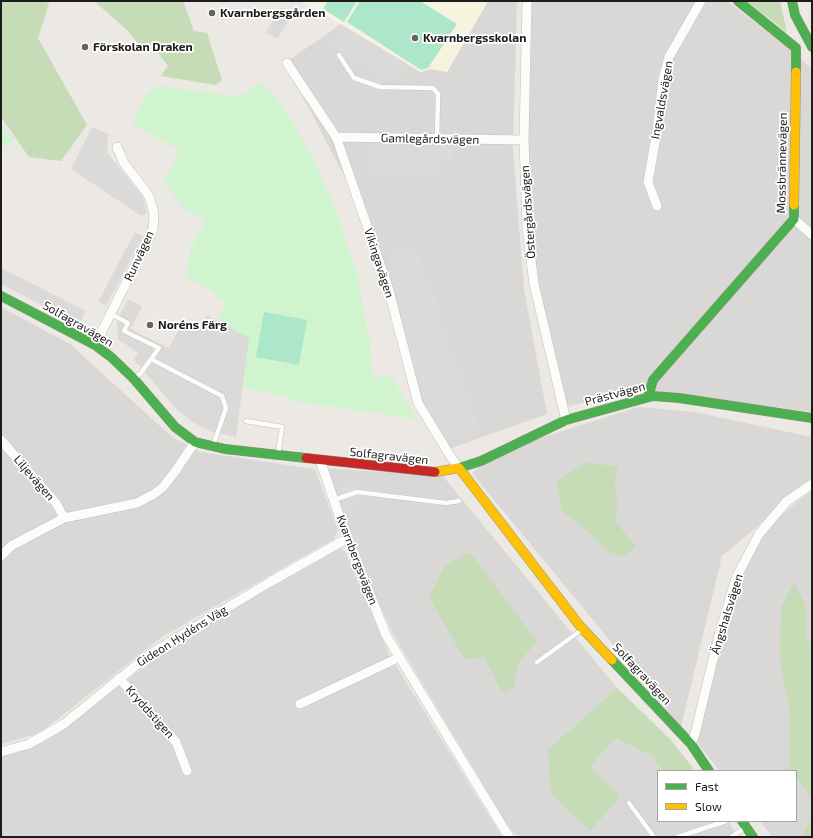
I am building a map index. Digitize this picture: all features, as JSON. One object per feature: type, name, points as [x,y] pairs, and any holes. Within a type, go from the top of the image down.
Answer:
[{"type":"street","name":"Östergårdsvägen","points":[[527,1],[524,140],[527,228],[534,284],[566,420]]},
{"type":"street","name":"Ingvaldsvägen","points":[[657,206],[648,182],[657,131],[663,79],[669,57],[701,1]]},
{"type":"street","name":"Mossbrännevägen","points":[[648,397],[653,380],[794,219],[796,48],[738,1]]},
{"type":"street","points":[[792,1],[794,15],[812,47]]},
{"type":"street","name":"Vikingavägen","points":[[287,63],[336,137],[388,287],[418,402],[459,468]]},
{"type":"street","name":"Gamlegårdsvägen","points":[[336,137],[524,140]]},
{"type":"street","name":"Runvägen","points":[[95,345],[153,229],[154,213],[149,196],[124,163],[117,147]]},
{"type":"street","points":[[794,219],[812,235]]},
{"type":"street","name":"Solfagravägen","points":[[1,296],[95,345],[111,357],[134,379],[175,427],[195,442],[213,447],[432,473],[459,468],[583,629],[691,744],[708,770]]},
{"type":"street","name":"Prästvägen","points":[[459,468],[480,461],[566,420],[653,396],[679,398],[812,418]]},
{"type":"street","name":"Liljevägen","points":[[1,440],[56,503],[64,518]]},
{"type":"street","points":[[1,556],[11,546],[64,518],[136,503],[154,494],[163,487],[195,442]]},
{"type":"street","name":"Kvarnbergsvägen","points":[[320,460],[348,538],[386,635],[509,837]]},
{"type":"street","name":"Ängshalsvägen","points":[[691,744],[695,734],[718,639],[736,578],[759,534],[788,502],[812,484]]},
{"type":"street","name":"Gideon Hydéns Väg","points":[[1,752],[29,744],[64,724],[150,654],[270,582],[348,538]]},
{"type":"street","points":[[300,704],[400,657]]},
{"type":"street","name":"Kryddstigen","points":[[119,678],[176,742],[187,771]]},
{"type":"street","points":[[744,824],[753,837]]},
{"type":"lane","points":[[339,55],[354,78],[380,87],[433,88],[438,94],[437,139]]},
{"type":"lane","points":[[111,314],[128,323],[124,331],[159,348],[151,360],[134,379]]},
{"type":"lane","points":[[151,360],[222,396],[226,408],[213,447]]},
{"type":"lane","points":[[246,421],[282,427],[278,455]]},
{"type":"lane","points":[[334,500],[357,492],[446,503],[459,501]]},
{"type":"lane","points":[[537,662],[583,629]]},
{"type":"lane","points":[[629,803],[654,837]]},
{"type":"lane","points":[[678,837],[723,822]]},
{"type":"lane","points":[[731,837],[744,824]]},
{"type":"shaded area","name":"Kvarnbergsskolan","points":[[301,1],[488,1],[447,72],[431,69],[421,72]]},
{"type":"shaded area","points":[[488,1],[517,1],[513,150],[524,290],[547,414],[443,451],[409,389],[371,227],[285,63],[341,24],[420,72],[431,69],[447,72]]},
{"type":"shaded area","points":[[525,1],[727,1],[796,54],[812,69],[812,412],[641,389],[560,408],[539,325],[523,159]]},
{"type":"shaded area","points":[[282,7],[293,14],[277,39],[266,32]]},
{"type":"shaded area","points":[[341,24],[409,65],[399,82],[389,76],[387,80],[329,44]]},
{"type":"shaded area","points":[[92,127],[108,134],[107,152],[143,197],[147,214],[140,215],[71,169]]},
{"type":"shaded area","points":[[370,145],[453,146],[453,161],[441,161],[440,178],[374,176],[366,179],[363,172],[367,171],[366,151],[370,151]]},
{"type":"shaded area","points":[[135,232],[143,236],[106,306],[98,302]]},
{"type":"shaded area","points":[[414,244],[433,291],[450,347],[462,374],[481,433],[447,442],[428,410],[417,384],[387,251]]},
{"type":"shaded area","points":[[1,268],[86,311],[79,324],[1,284]]},
{"type":"shaded area","points":[[128,299],[142,306],[131,329],[169,348],[182,324],[198,331],[207,315],[249,338],[236,437],[212,432],[194,423],[174,407],[133,359],[138,353],[118,339],[117,321]]},
{"type":"shaded area","points":[[1,307],[70,344],[171,436],[200,452],[315,469],[338,530],[334,539],[163,636],[40,733],[1,744]]},
{"type":"shaded area","points":[[638,407],[695,412],[812,437],[812,480],[722,556],[681,727],[472,473],[497,452]]},
{"type":"shaded area","points":[[318,468],[442,475],[617,688],[670,739],[694,770],[657,770],[657,822],[729,822],[738,837],[518,837],[506,823],[392,632]]},
{"type":"shaded area","points":[[355,479],[364,503],[346,510],[337,486]]},
{"type":"shaded area","points":[[812,490],[812,837],[772,837],[761,822],[797,822],[797,770],[719,770],[691,735],[740,560],[756,535]]},
{"type":"shaded area","points":[[340,548],[345,551],[390,656],[502,837],[1,837],[1,753],[47,739],[166,651],[251,598]]},
{"type":"green space","points":[[1,1],[44,1],[49,4],[38,38],[87,125],[61,161],[29,157],[1,117]]},
{"type":"green space","points":[[94,1],[183,1],[194,31],[207,33],[222,80],[216,85],[161,76],[168,66],[155,49],[145,52],[128,31]]},
{"type":"green space","points":[[328,1],[357,1],[344,22],[323,9]]},
{"type":"green space","name":"Kvarnbergsskolan","points":[[360,1],[420,1],[457,24],[428,68],[421,70],[347,22]]},
{"type":"green space","points":[[746,1],[780,1],[787,33],[775,23]]},
{"type":"green space","points":[[258,82],[276,96],[294,125],[311,154],[337,214],[358,278],[370,344],[372,377],[391,376],[417,419],[288,400],[288,396],[241,388],[249,338],[218,321],[226,302],[214,295],[215,292],[187,278],[190,251],[206,219],[184,209],[164,182],[180,150],[132,124],[148,92],[159,86],[236,96],[246,93]]},
{"type":"green space","points":[[1,127],[14,138],[8,147],[1,144]]},
{"type":"green space","points":[[264,312],[307,320],[299,365],[256,357]]},
{"type":"green space","points":[[587,462],[618,467],[615,482],[617,503],[616,522],[636,547],[623,557],[607,551],[587,531],[561,510],[557,481]]},
{"type":"green space","points":[[471,553],[537,642],[518,663],[514,687],[503,693],[484,658],[464,659],[429,597],[445,565]]},
{"type":"green space","points":[[794,582],[806,607],[806,634],[812,650],[812,798],[797,778],[797,770],[790,769],[790,713],[780,659],[781,607]]},
{"type":"green space","points":[[617,688],[670,739],[693,768],[689,770],[662,770],[653,756],[615,738],[590,767],[620,797],[590,831],[551,793],[548,750]]},
{"type":"green space","points":[[812,817],[812,837],[801,837]]},
{"type":"traffic: fast","points":[[738,1],[796,48],[796,72]]},
{"type":"traffic: fast","points":[[792,1],[795,15],[812,47]]},
{"type":"traffic: fast","points":[[648,397],[653,380],[794,219],[794,205]]},
{"type":"traffic: fast","points":[[1,296],[95,345],[111,357],[134,379],[175,427],[195,442],[225,449],[306,458]]},
{"type":"traffic: fast","points":[[459,468],[481,461],[566,420],[653,396],[679,398],[812,418]]},
{"type":"traffic: fast","points":[[612,660],[691,744],[708,770]]},
{"type":"traffic: fast","points":[[743,822],[753,837]]},
{"type":"traffic: slow","points":[[794,205],[796,72]]},
{"type":"traffic: slow","points":[[435,472],[459,468],[580,626],[612,660]]},
{"type":"traffic: jam","points":[[306,458],[435,472]]},
{"type":"place","name":"Kvarnbergsgården","points":[[212,13]]},
{"type":"place","name":"Kvarnbergsskolan","points":[[415,38]]},
{"type":"place","name":"Förskolan Draken","points":[[85,47]]},
{"type":"place","name":"Noréns Färg","points":[[150,325]]}]
